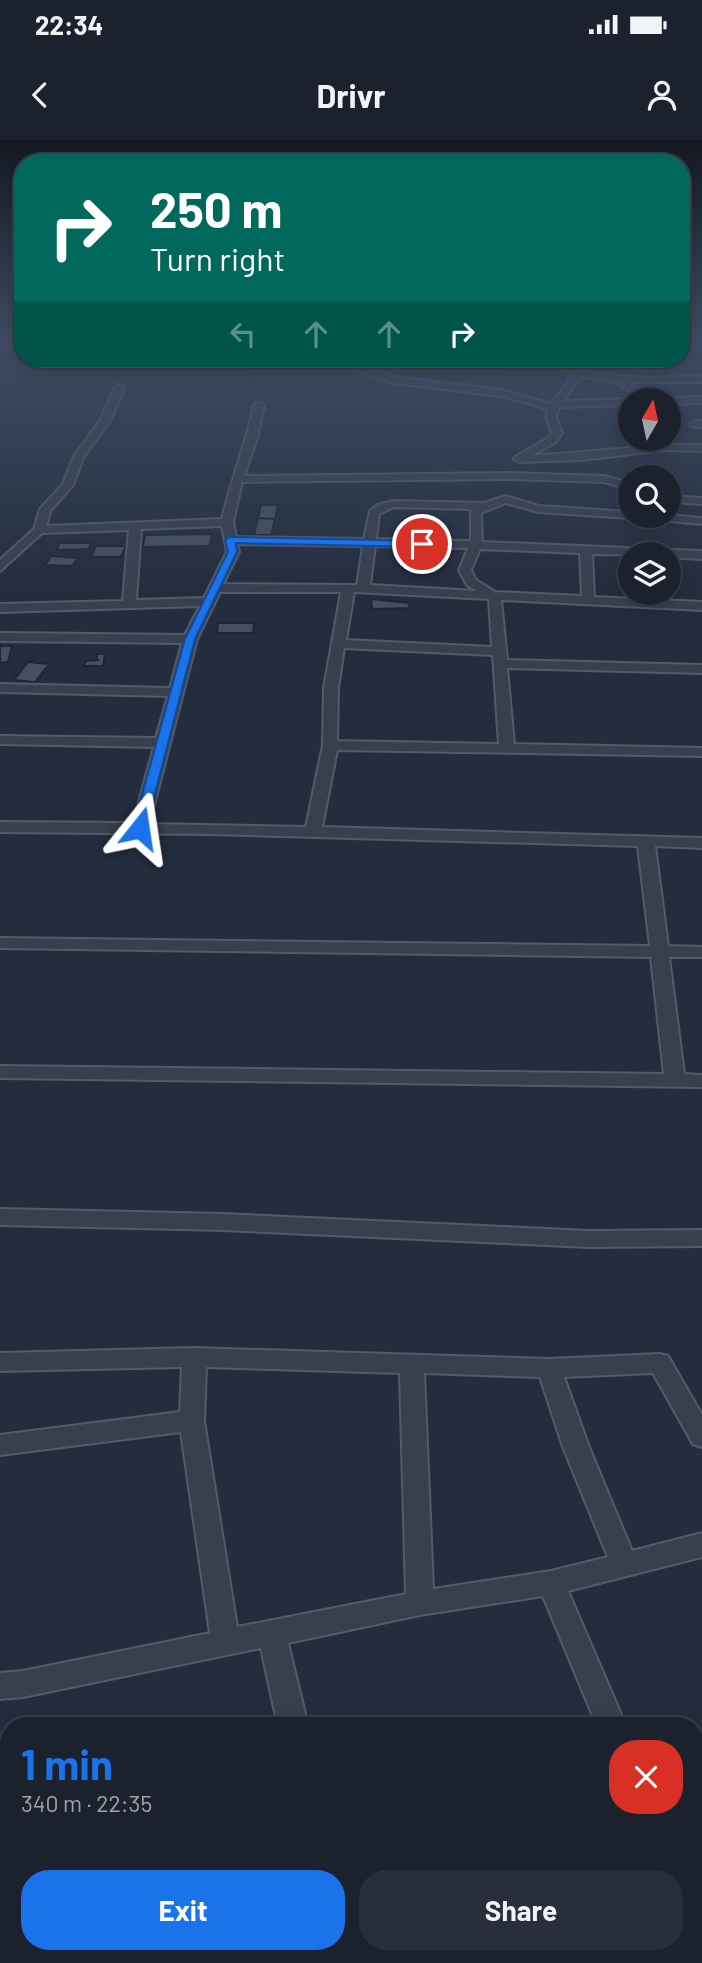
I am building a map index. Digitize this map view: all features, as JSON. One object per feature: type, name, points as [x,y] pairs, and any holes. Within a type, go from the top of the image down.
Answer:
[{"type":"street","points":[[0,567],[39,530],[46,509],[68,485],[79,456],[104,422]]},
{"type":"street","points":[[140,828],[190,639],[233,552],[227,522],[237,479],[256,422]]},
{"type":"street","points":[[505,499],[510,476],[519,459],[552,440],[556,433],[553,422]]},
{"type":"street","points":[[519,459],[582,457],[665,447],[702,448]]},
{"type":"street","points":[[237,479],[510,476],[604,479],[618,483]]},
{"type":"street","points":[[363,588],[374,513],[381,507],[394,504],[482,506],[505,499],[563,512],[618,514]]},
{"type":"street","points":[[681,499],[702,500]]},
{"type":"street","points":[[482,506],[475,511],[478,538],[465,570],[471,582],[495,597]]},
{"type":"street","points":[[681,519],[702,521]]},
{"type":"street","points":[[39,530],[227,522]]},
{"type":"street","points":[[129,605],[135,526]]},
{"type":"street","points":[[230,540],[475,545],[702,555]]},
{"type":"street","points":[[586,550],[588,600]]},
{"type":"street","points":[[217,588],[363,588],[702,606]]},
{"type":"street","points":[[313,833],[330,745],[331,688],[348,588]]},
{"type":"street","points":[[495,597],[507,747]]},
{"type":"street","points":[[0,608],[210,602]]},
{"type":"street","points":[[0,638],[190,639]]},
{"type":"street","points":[[337,644],[500,658],[702,669]]},
{"type":"street","points":[[0,688],[177,692]]},
{"type":"street","points":[[0,740],[162,743]]},
{"type":"street","points":[[330,745],[702,752]]},
{"type":"street","points":[[1,830],[140,828],[702,843]]},
{"type":"street","points":[[646,842],[675,1080]]},
{"type":"street","points":[[0,943],[702,952]]},
{"type":"street","points":[[0,1072],[702,1080]]},
{"type":"street","points":[[0,1217],[224,1222],[589,1239],[702,1238]]},
{"type":"street","points":[[194,1357],[192,1421],[226,1644]]},
{"type":"street","points":[[0,1362],[194,1357],[549,1368],[660,1363],[702,1437]]},
{"type":"street","points":[[412,1362],[420,1603]]},
{"type":"street","points":[[549,1368],[576,1447],[624,1564]]},
{"type":"street","points":[[0,1445],[192,1421]]},
{"type":"street","points":[[0,1686],[23,1684],[272,1635],[420,1603],[551,1583],[702,1545]]},
{"type":"street","points":[[551,1583],[608,1717]]},
{"type":"street","points":[[272,1635],[291,1717]]},
{"type":"building","points":[[261,505],[278,505],[275,519],[258,518]]},
{"type":"building","points":[[258,518],[275,519],[271,535],[254,535]]},
{"type":"building","points":[[212,534],[210,546],[143,547],[145,535]]},
{"type":"building","points":[[59,543],[91,543],[89,549],[57,550]]},
{"type":"building","points":[[96,546],[126,546],[121,557],[91,557]]},
{"type":"building","points":[[51,556],[78,558],[72,566],[45,565]]},
{"type":"building","points":[[371,599],[409,603],[410,608],[372,609]]},
{"type":"building","points":[[218,623],[254,623],[253,633],[217,633]]},
{"type":"building","points":[[0,646],[12,646],[8,662],[0,663]]},
{"type":"building","points":[[96,654],[105,654],[103,666],[84,666],[86,661],[98,660]]},
{"type":"building","points":[[28,662],[49,664],[35,682],[14,680]]},
{"type":"route","points":[[140,828],[190,639],[233,552],[230,540],[422,544]]}]
